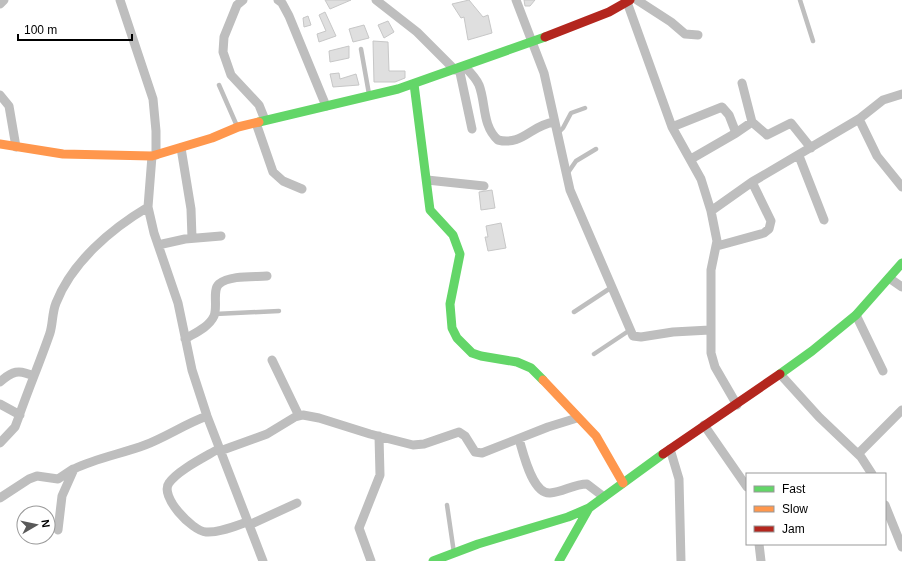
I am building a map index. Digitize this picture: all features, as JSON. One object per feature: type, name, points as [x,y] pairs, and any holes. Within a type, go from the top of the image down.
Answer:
[{"type":"street","points":[[0,4],[4,0]]},
{"type":"street","points":[[120,0],[153,99],[156,131],[148,207],[158,245],[178,303],[192,370],[207,416],[263,561]]},
{"type":"street","points":[[243,0],[237,5],[224,37],[223,52],[231,75],[259,105],[261,122],[272,172],[277,178],[302,189]]},
{"type":"street","points":[[278,0],[282,3],[289,16],[326,106]]},
{"type":"street","points":[[376,0],[417,32],[479,86],[486,120],[490,131],[498,140],[515,141],[539,126],[554,122]]},
{"type":"street","points":[[389,0],[392,12]]},
{"type":"street","points":[[516,0],[533,43],[550,97],[556,134],[567,175],[581,217],[633,336],[641,338],[673,332],[710,330]]},
{"type":"street","points":[[637,0],[672,22],[685,34],[698,35]]},
{"type":"street","points":[[0,144],[64,154],[154,156],[181,148],[238,127],[370,96],[460,69],[533,43],[609,12],[628,1],[672,127],[701,179],[712,211],[717,246],[711,270],[711,354],[715,367],[737,405]]},
{"type":"street","points":[[460,69],[472,129]]},
{"type":"street","points":[[742,83],[752,122],[767,135],[791,122],[811,148]]},
{"type":"street","points":[[414,84],[430,210],[439,222],[457,239],[460,247],[449,314],[450,325],[454,336],[460,344],[479,356],[518,360],[531,368],[565,401],[577,418],[596,436],[623,484]]},
{"type":"street","points":[[712,211],[752,182],[799,156],[859,119],[883,100],[902,94]]},
{"type":"street","points":[[0,95],[9,106],[16,147]]},
{"type":"street","points":[[672,127],[722,107],[729,115],[736,133]]},
{"type":"street","points":[[859,119],[877,156],[902,187]]},
{"type":"street","points":[[691,159],[752,122]]},
{"type":"street","points":[[181,148],[191,209],[192,238]]},
{"type":"street","points":[[799,156],[824,220]]},
{"type":"street","points":[[427,180],[484,186]]},
{"type":"street","points":[[717,246],[764,233],[769,229],[771,221],[752,182]]},
{"type":"street","points":[[0,443],[14,427],[20,415],[50,332],[53,313],[57,301],[71,276],[86,257],[124,222],[148,207]]},
{"type":"street","points":[[158,245],[192,238],[221,236]]},
{"type":"street","points":[[433,561],[568,517],[589,508],[704,425],[737,405],[812,351],[856,315],[902,263]]},
{"type":"street","points":[[185,339],[206,325],[215,314],[216,291],[221,282],[231,279],[267,276]]},
{"type":"street","points":[[889,278],[902,287]]},
{"type":"street","points":[[856,315],[883,372]]},
{"type":"street","points":[[272,360],[299,416]]},
{"type":"street","points":[[0,382],[12,372],[18,371],[34,376]]},
{"type":"street","points":[[780,374],[819,417],[858,454],[871,473]]},
{"type":"street","points":[[0,404],[20,415]]},
{"type":"street","points":[[858,454],[902,410]]},
{"type":"street","points":[[0,498],[29,479],[42,476],[58,479],[74,469],[95,460],[117,455],[146,445],[207,416]]},
{"type":"street","points":[[297,502],[248,523],[207,532],[199,531],[190,525],[171,501],[167,492],[168,484],[175,476],[220,450],[267,434],[299,416],[319,418],[413,445],[424,444],[459,432],[465,436],[475,452],[479,452],[577,418]]},
{"type":"street","points":[[704,425],[746,486]]},
{"type":"street","points":[[371,561],[359,528],[380,475],[379,436]]},
{"type":"street","points":[[518,438],[528,471],[542,491],[549,493],[587,484],[604,497]]},
{"type":"street","points":[[670,449],[679,479],[681,561]]},
{"type":"street","points":[[58,530],[62,496],[74,469]]},
{"type":"street","points":[[886,507],[902,547]]},
{"type":"street","points":[[559,561],[589,508]]},
{"type":"street","points":[[759,545],[761,561]]},
{"type":"lane","points":[[800,0],[813,41]]},
{"type":"lane","points":[[361,48],[370,96]]},
{"type":"lane","points":[[219,85],[238,127]]},
{"type":"lane","points":[[556,134],[563,128],[572,113],[585,108]]},
{"type":"lane","points":[[567,175],[576,161],[596,149]]},
{"type":"lane","points":[[574,312],[612,287]]},
{"type":"lane","points":[[215,314],[279,310]]},
{"type":"lane","points":[[594,354],[630,330]]},
{"type":"lane","points":[[447,505],[454,553]]},
{"type":"building","points":[[325,0],[351,0],[330,9]]},
{"type":"building","points":[[469,0],[483,17],[488,15],[492,33],[468,40],[464,17],[461,18],[452,4]]},
{"type":"building","points":[[524,0],[535,0],[530,6],[525,6]]},
{"type":"building","points":[[325,12],[336,36],[319,42],[317,34],[326,31],[319,15]]},
{"type":"building","points":[[308,16],[311,25],[304,27],[303,18]]},
{"type":"building","points":[[388,21],[394,32],[384,38],[378,25]]},
{"type":"building","points":[[364,25],[369,38],[353,42],[349,29]]},
{"type":"building","points":[[373,41],[388,42],[389,71],[405,71],[405,78],[395,82],[374,82]]},
{"type":"building","points":[[349,46],[349,58],[330,62],[329,51]]},
{"type":"building","points":[[339,73],[340,79],[356,74],[359,85],[333,87],[330,74]]},
{"type":"building","points":[[492,190],[495,208],[481,210],[479,192]]},
{"type":"building","points":[[501,223],[506,248],[488,251],[485,237],[488,237],[486,226]]},
{"type":"traffic: fast","points":[[259,122],[398,89],[545,37]]},
{"type":"traffic: fast","points":[[414,84],[430,210],[453,235],[460,254],[450,304],[452,328],[457,338],[472,353],[517,362],[531,368],[543,380]]},
{"type":"traffic: fast","points":[[780,374],[812,351],[856,315],[902,263]]},
{"type":"traffic: fast","points":[[433,561],[478,544],[568,517],[589,508],[663,454]]},
{"type":"traffic: fast","points":[[559,561],[589,508]]},
{"type":"traffic: slow","points":[[0,144],[63,154],[152,156],[212,138],[238,127],[259,122]]},
{"type":"traffic: slow","points":[[543,380],[596,436],[623,483]]},
{"type":"traffic: jam","points":[[545,37],[609,12],[630,0]]},
{"type":"traffic: jam","points":[[663,454],[780,374]]}]
